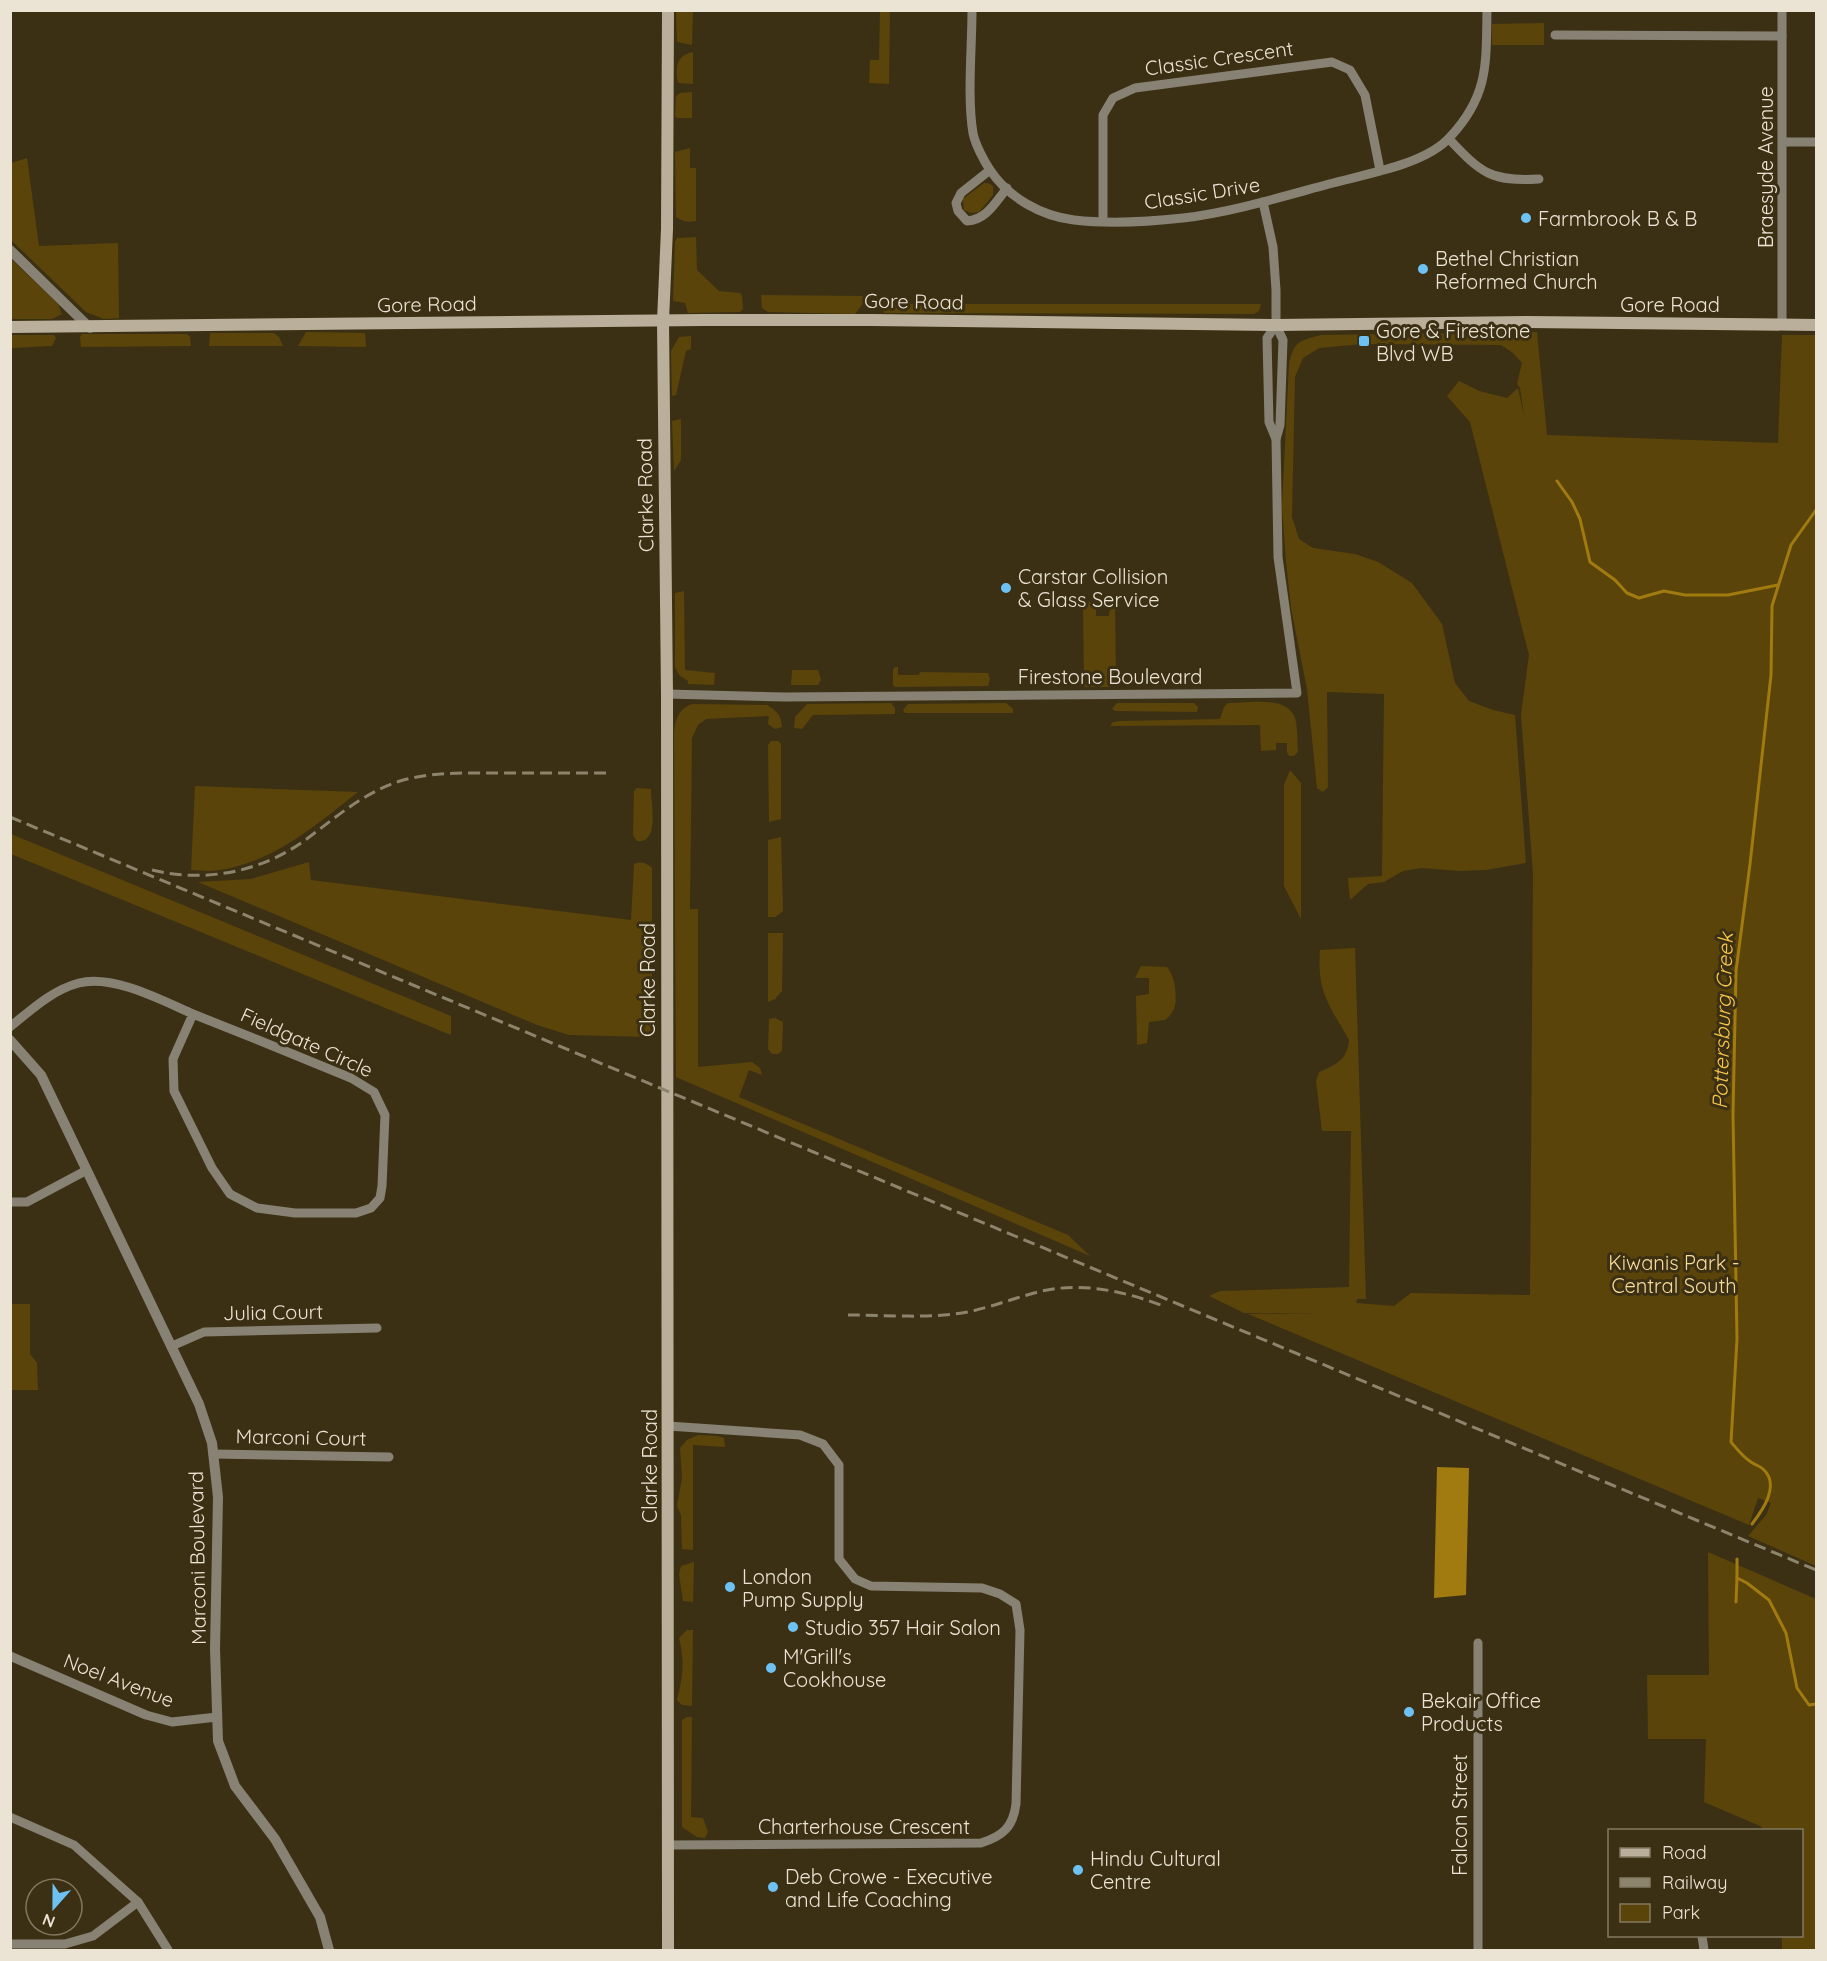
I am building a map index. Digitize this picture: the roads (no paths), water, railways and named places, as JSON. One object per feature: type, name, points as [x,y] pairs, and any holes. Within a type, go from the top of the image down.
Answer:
[{"type":"main road","name":"Clarke Road","points":[[668,10],[667,229],[663,321],[667,694],[668,1950]]},
{"type":"main road","name":"Gore Road","points":[[10,327],[872,320],[1276,325],[1528,322],[1816,324]]},
{"type":"street","name":"Classic Drive","points":[[972,10],[973,135],[990,170],[1021,201],[1048,215],[1073,220],[1103,221],[1184,218],[1263,202],[1419,158],[1449,139],[1469,115],[1481,90],[1486,63],[1487,10]]},
{"type":"street","name":"Braesyde Avenue","points":[[1782,10],[1784,142],[1782,324]]},
{"type":"street","points":[[1555,35],[1782,36]]},
{"type":"street","name":"Classic Crescent","points":[[1103,221],[1103,115],[1113,98],[1135,88],[1332,62],[1350,70],[1365,94],[1380,170]]},
{"type":"street","points":[[1449,139],[1482,170],[1500,178],[1539,179]]},
{"type":"street","points":[[1784,142],[1816,142]]},
{"type":"street","points":[[990,170],[961,193],[956,203],[958,211],[967,221],[978,220],[989,211],[1006,188]]},
{"type":"street","name":"Firestone Boulevard","points":[[667,694],[791,697],[1298,693],[1278,557],[1276,439],[1280,425],[1282,340],[1276,325],[1273,247],[1263,202]]},
{"type":"street","points":[[10,250],[90,328]]},
{"type":"street","name":"Firestone Boulevard","points":[[1276,325],[1267,338],[1269,422],[1276,439]]},
{"type":"street","name":"Fieldgate Circle","points":[[10,1027],[45,998],[80,982],[98,982],[150,994],[193,1014],[351,1077],[374,1092],[385,1115],[382,1186],[380,1198],[371,1208],[356,1213],[295,1213],[257,1208],[230,1194],[212,1168],[174,1091],[173,1059],[193,1014]]},
{"type":"street","name":"Marconi Boulevard","points":[[10,1040],[41,1074],[199,1404],[212,1443],[218,1497],[215,1649],[218,1741],[235,1786],[275,1839],[320,1917],[329,1950]]},
{"type":"street","points":[[10,1202],[27,1202],[87,1170]]},
{"type":"street","name":"Julia Court","points":[[172,1346],[204,1332],[377,1329]]},
{"type":"street","name":"Charterhouse Crescent","points":[[668,1426],[800,1435],[824,1444],[839,1465],[839,1559],[855,1580],[871,1586],[982,1588],[1000,1594],[1016,1604],[1020,1630],[1017,1804],[1014,1818],[996,1838],[981,1843],[668,1845]]},
{"type":"street","name":"Marconi Court","points":[[213,1454],[389,1456]]},
{"type":"street","name":"Falcon Street","points":[[1478,1643],[1478,1950]]},
{"type":"street","name":"Noel Avenue","points":[[10,1656],[146,1715],[172,1722],[217,1717]]},
{"type":"street","points":[[10,1817],[74,1845],[138,1902],[168,1950]]},
{"type":"street","points":[[10,1944],[65,1944],[93,1936],[138,1902]]},
{"type":"waterway","points":[[1557,481],[1572,502],[1580,519],[1590,562],[1615,580],[1627,593],[1639,598],[1664,591],[1685,595],[1728,595],[1778,585]]},
{"type":"waterway","name":"Pottersburg Creek","points":[[1752,1524],[1768,1498],[1770,1483],[1763,1469],[1745,1458],[1731,1442],[1737,1339],[1733,1115],[1736,971],[1771,675],[1772,606],[1791,545],[1816,510]]},
{"type":"waterway","name":"Pottersburg Creek","points":[[1737,1559],[1737,1578],[1769,1600],[1786,1633],[1797,1688],[1809,1705],[1816,1704]]},
{"type":"waterway","points":[[1736,1602],[1737,1578]]},
{"type":"railway","points":[[152,870],[172,874],[212,875],[251,867],[287,852],[374,792],[412,778],[459,773],[609,773]]},
{"type":"railway","points":[[10,817],[1816,1570]]},
{"type":"railway","points":[[848,1315],[953,1314],[977,1310],[1050,1289],[1066,1288],[1114,1291],[1161,1305]]},
{"type":"place","name":"Farmbrook B & B","points":[[1526,218]]},
{"type":"place","name":"Bethel Christian Reformed Church","points":[[1423,269]]},
{"type":"place","name":"Gore & Firestone Blvd WB","points":[[1364,341]]},
{"type":"place","name":"Carstar Collision & Glass Service","points":[[1006,588]]},
{"type":"place","name":"London Pump Supply","points":[[730,1587]]},
{"type":"place","name":"Studio 357 Hair Salon","points":[[793,1627]]},
{"type":"place","name":"M'Grill's Cookhouse","points":[[771,1668]]},
{"type":"place","name":"Bekair Office Products","points":[[1409,1712]]},
{"type":"place","name":"Hindu Cultural Centre","points":[[1078,1870]]},
{"type":"place","name":"Deb Crowe - Executive and Life Coaching","points":[[773,1887]]},
{"type":"park label","name":"Kiwanis Park - Central South","points":[[1674,1274]]}]
